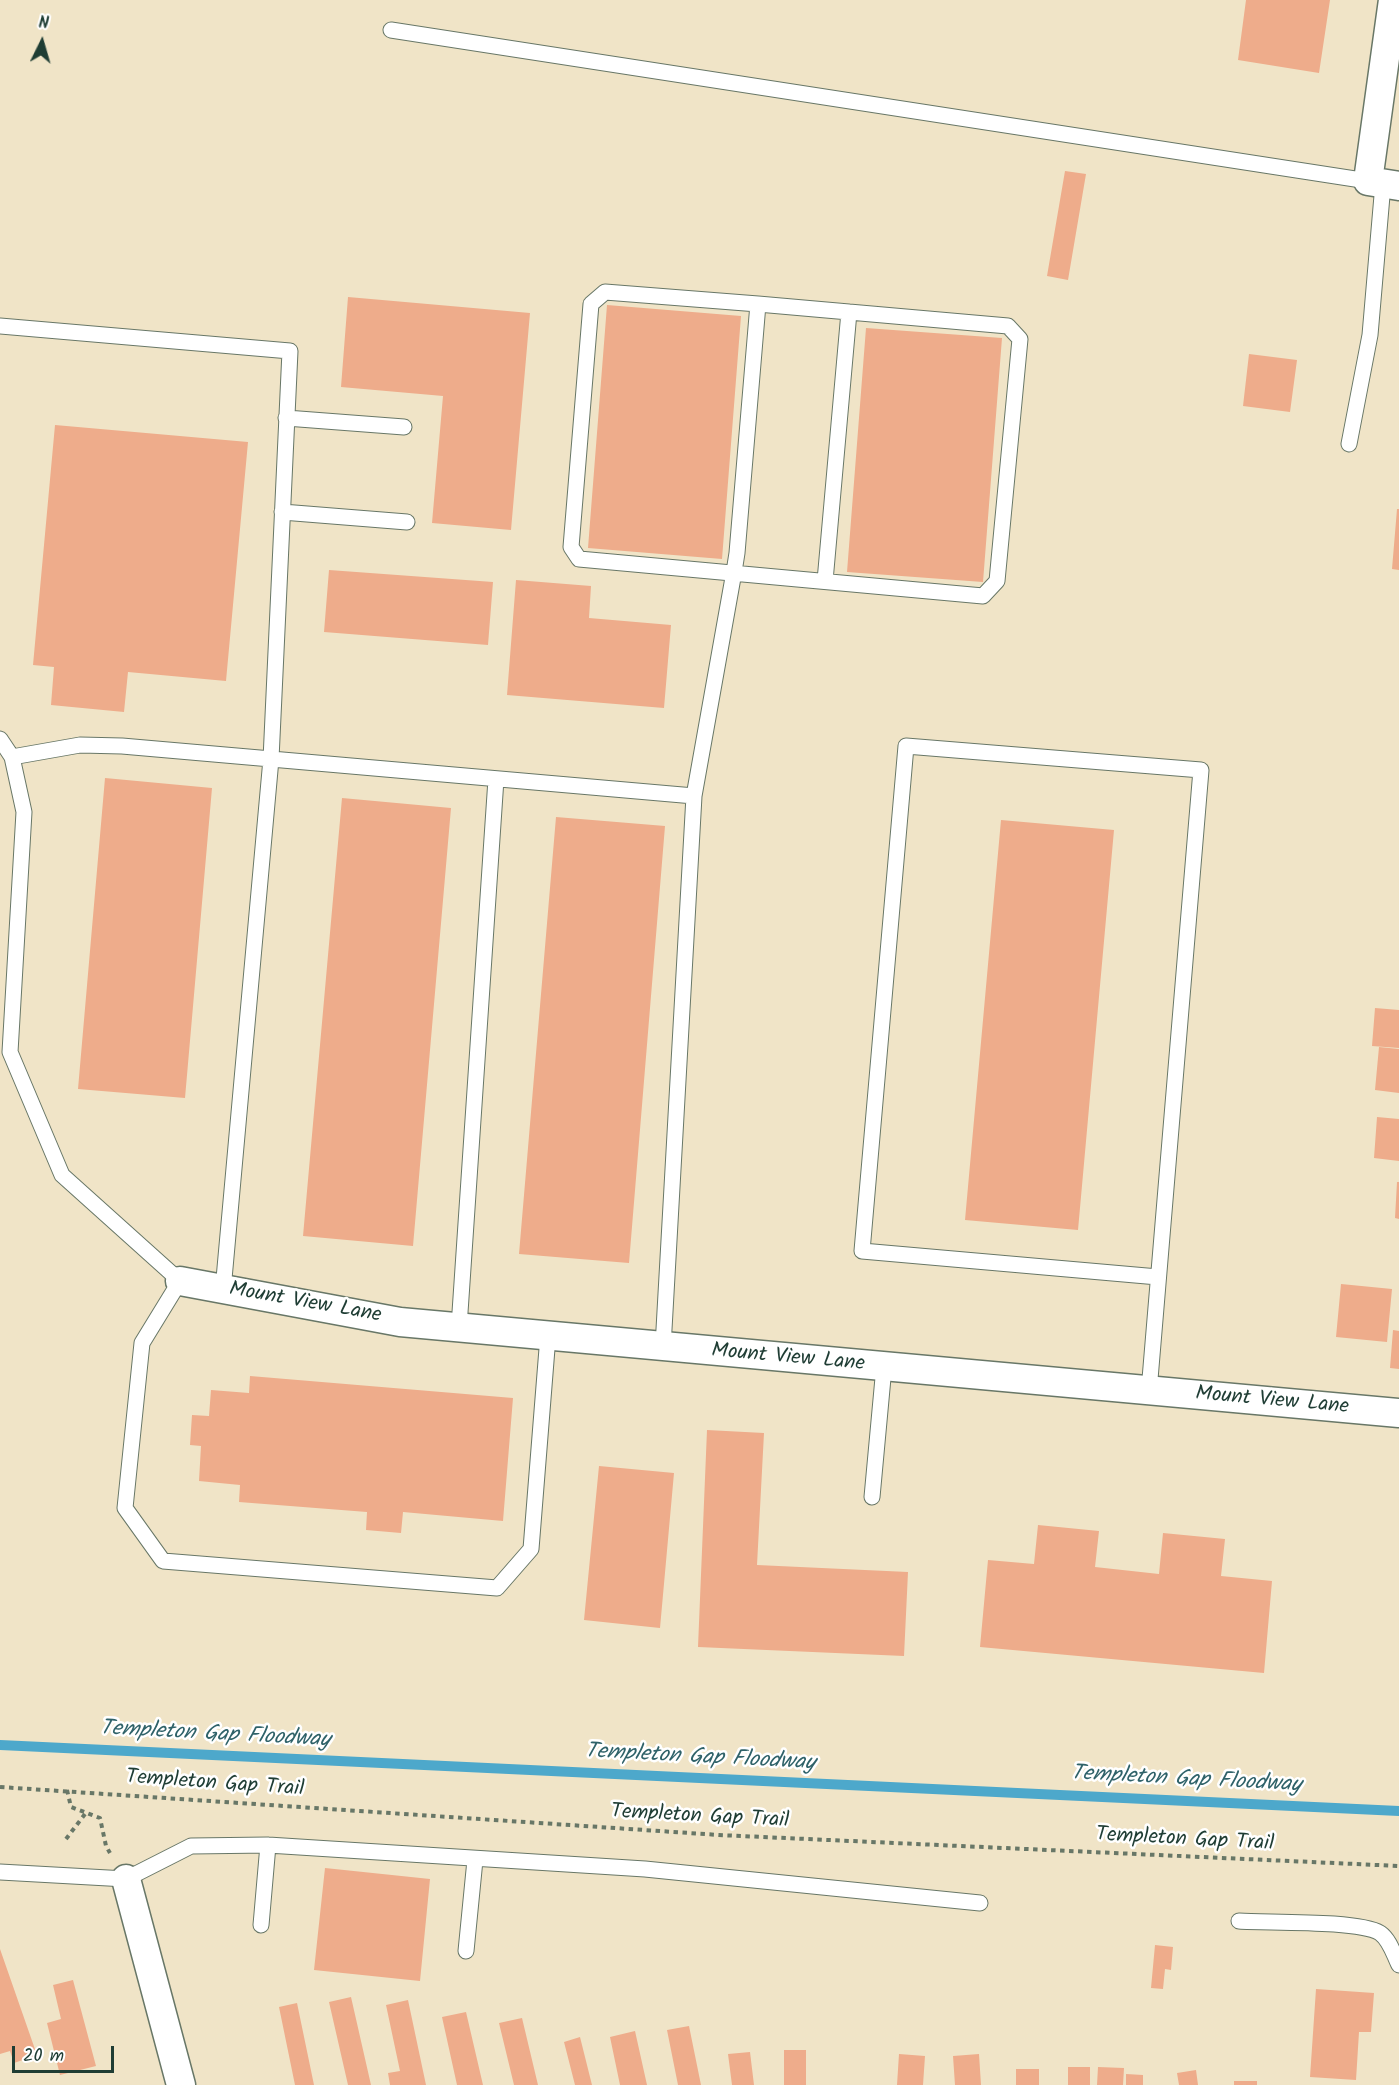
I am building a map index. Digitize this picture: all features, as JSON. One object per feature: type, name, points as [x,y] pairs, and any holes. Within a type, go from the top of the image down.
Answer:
[{"type":"street","points":[[1383,184],[1393,0]]},
{"type":"street","name":"Mount View Lane","points":[[180,1281],[400,1322],[1399,1413]]},
{"type":"street","points":[[126,1880],[181,2085]]},
{"type":"lane","points":[[391,30],[1383,184],[1370,335],[1349,444]]},
{"type":"lane","points":[[605,292],[758,304],[1008,326],[1020,339],[998,581],[983,596],[579,559],[571,547],[591,303],[605,292]]},
{"type":"lane","points":[[663,1347],[694,796],[734,572],[758,304]]},
{"type":"lane","points":[[825,581],[849,312]]},
{"type":"lane","points":[[0,326],[290,351],[271,759],[223,1290]]},
{"type":"lane","points":[[286,418],[404,427]]},
{"type":"lane","points":[[282,512],[407,522]]},
{"type":"lane","points":[[0,739],[12,757],[24,812],[10,1052],[62,1175],[180,1281],[142,1344],[125,1508],[163,1561],[497,1588],[531,1549],[548,1336]]},
{"type":"lane","points":[[12,757],[80,745],[112,746],[694,796]]},
{"type":"lane","points":[[1149,1390],[1201,770],[906,746],[862,1251],[1158,1277]]},
{"type":"lane","points":[[459,1327],[496,779]]},
{"type":"lane","points":[[872,1497],[884,1367]]},
{"type":"lane","points":[[261,1926],[268,1845]]},
{"type":"lane","points":[[0,1872],[126,1880],[191,1846],[268,1845],[475,1860],[645,1869],[980,1903]]},
{"type":"lane","points":[[466,1951],[475,1860]]},
{"type":"lane","points":[[1239,1921],[1352,1927],[1379,1933],[1390,1945],[1399,1965]]},
{"type":"path","name":"Templeton Gap Trail","points":[[0,1787],[719,1835],[1399,1866]]},
{"type":"path","points":[[67,1790],[71,1807],[100,1818],[106,1846],[126,1880]]},
{"type":"path","points":[[66,1839],[85,1814]]},
{"type":"building","points":[[1246,0],[1330,0],[1319,73],[1238,60]]},
{"type":"building","points":[[1065,171],[1086,174],[1068,280],[1047,276]]},
{"type":"building","points":[[348,297],[530,313],[511,530],[432,523],[443,396],[341,387]]},
{"type":"building","points":[[607,305],[741,316],[722,559],[588,548]]},
{"type":"building","points":[[866,328],[1002,338],[983,582],[847,572]]},
{"type":"building","points":[[1249,354],[1297,360],[1290,412],[1243,406]]},
{"type":"building","points":[[55,425],[248,442],[226,681],[128,672],[124,712],[51,705],[54,667],[33,665]]},
{"type":"building","points":[[1397,509],[1399,509],[1399,570],[1392,569]]},
{"type":"building","points":[[329,570],[493,582],[488,645],[324,632]]},
{"type":"building","points":[[516,580],[591,586],[589,618],[671,625],[664,708],[507,695]]},
{"type":"building","points":[[105,778],[212,788],[185,1098],[78,1089]]},
{"type":"building","points":[[342,798],[451,808],[413,1246],[303,1236]]},
{"type":"building","points":[[556,817],[665,826],[629,1263],[519,1254]]},
{"type":"building","points":[[1001,820],[1114,830],[1078,1230],[965,1220]]},
{"type":"building","points":[[1375,1008],[1399,1010],[1399,1048],[1372,1046]]},
{"type":"building","points":[[1379,1047],[1399,1049],[1399,1093],[1375,1090]]},
{"type":"building","points":[[1377,1117],[1399,1119],[1399,1161],[1374,1158]]},
{"type":"building","points":[[1397,1182],[1399,1182],[1399,1219],[1395,1218]]},
{"type":"building","points":[[1341,1284],[1392,1289],[1387,1342],[1336,1337]]},
{"type":"building","points":[[1393,1330],[1399,1331],[1399,1369],[1390,1368]]},
{"type":"building","points":[[250,1376],[513,1398],[503,1521],[403,1512],[401,1533],[366,1530],[367,1512],[239,1502],[240,1485],[199,1481],[201,1446],[190,1445],[192,1415],[209,1416],[211,1390],[249,1393]]},
{"type":"building","points":[[707,1430],[764,1433],[757,1565],[908,1572],[904,1656],[698,1647]]},
{"type":"building","points":[[599,1466],[674,1473],[660,1628],[584,1620]]},
{"type":"building","points":[[1038,1525],[1099,1531],[1095,1567],[1159,1574],[1163,1533],[1225,1539],[1221,1576],[1272,1581],[1264,1673],[980,1647],[988,1560],[1034,1564]]},
{"type":"building","points":[[325,1868],[430,1879],[420,1981],[314,1970]]},
{"type":"building","points":[[1155,1945],[1173,1947],[1171,1970],[1165,1969],[1163,1989],[1151,1988]]},
{"type":"building","points":[[0,1949],[37,2055],[14,2063],[10,2051],[0,2054]]},
{"type":"building","points":[[73,1980],[96,2066],[60,2075],[47,2023],[61,2019],[53,1985]]},
{"type":"building","points":[[1316,1989],[1374,1993],[1371,2032],[1359,2032],[1356,2080],[1310,2077]]},
{"type":"building","points":[[351,1997],[371,2085],[348,2085],[329,2002]]},
{"type":"building","points":[[408,2000],[426,2085],[390,2085],[388,2073],[400,2071],[386,2005]]},
{"type":"building","points":[[297,2003],[314,2085],[295,2085],[279,2007]]},
{"type":"building","points":[[466,2012],[483,2085],[457,2085],[442,2017]]},
{"type":"building","points":[[522,2018],[538,2085],[514,2085],[499,2023]]},
{"type":"building","points":[[689,2026],[701,2085],[678,2085],[667,2030]]},
{"type":"building","points":[[635,2031],[647,2085],[620,2085],[610,2037]]},
{"type":"building","points":[[580,2037],[592,2085],[575,2085],[564,2042]]},
{"type":"building","points":[[784,2050],[806,2050],[806,2085],[784,2085]]},
{"type":"building","points":[[750,2052],[754,2085],[732,2085],[728,2054]]},
{"type":"building","points":[[899,2054],[925,2056],[923,2085],[897,2085]]},
{"type":"building","points":[[979,2054],[981,2085],[955,2085],[953,2056]]},
{"type":"building","points":[[1068,2067],[1090,2067],[1090,2085],[1068,2085]]},
{"type":"building","points":[[1098,2067],[1124,2068],[1123,2085],[1097,2085]]},
{"type":"building","points":[[1016,2069],[1039,2069],[1039,2085],[1016,2085]]},
{"type":"building","points":[[1196,2070],[1198,2085],[1179,2085],[1177,2073]]},
{"type":"building","points":[[1126,2074],[1143,2075],[1143,2085],[1126,2085]]},
{"type":"building","points":[[1234,2081],[1257,2081],[1257,2085],[1234,2085]]},
{"type":"waterway","name":"Templeton Gap Floodway","points":[[0,1745],[1399,1811]]}]
